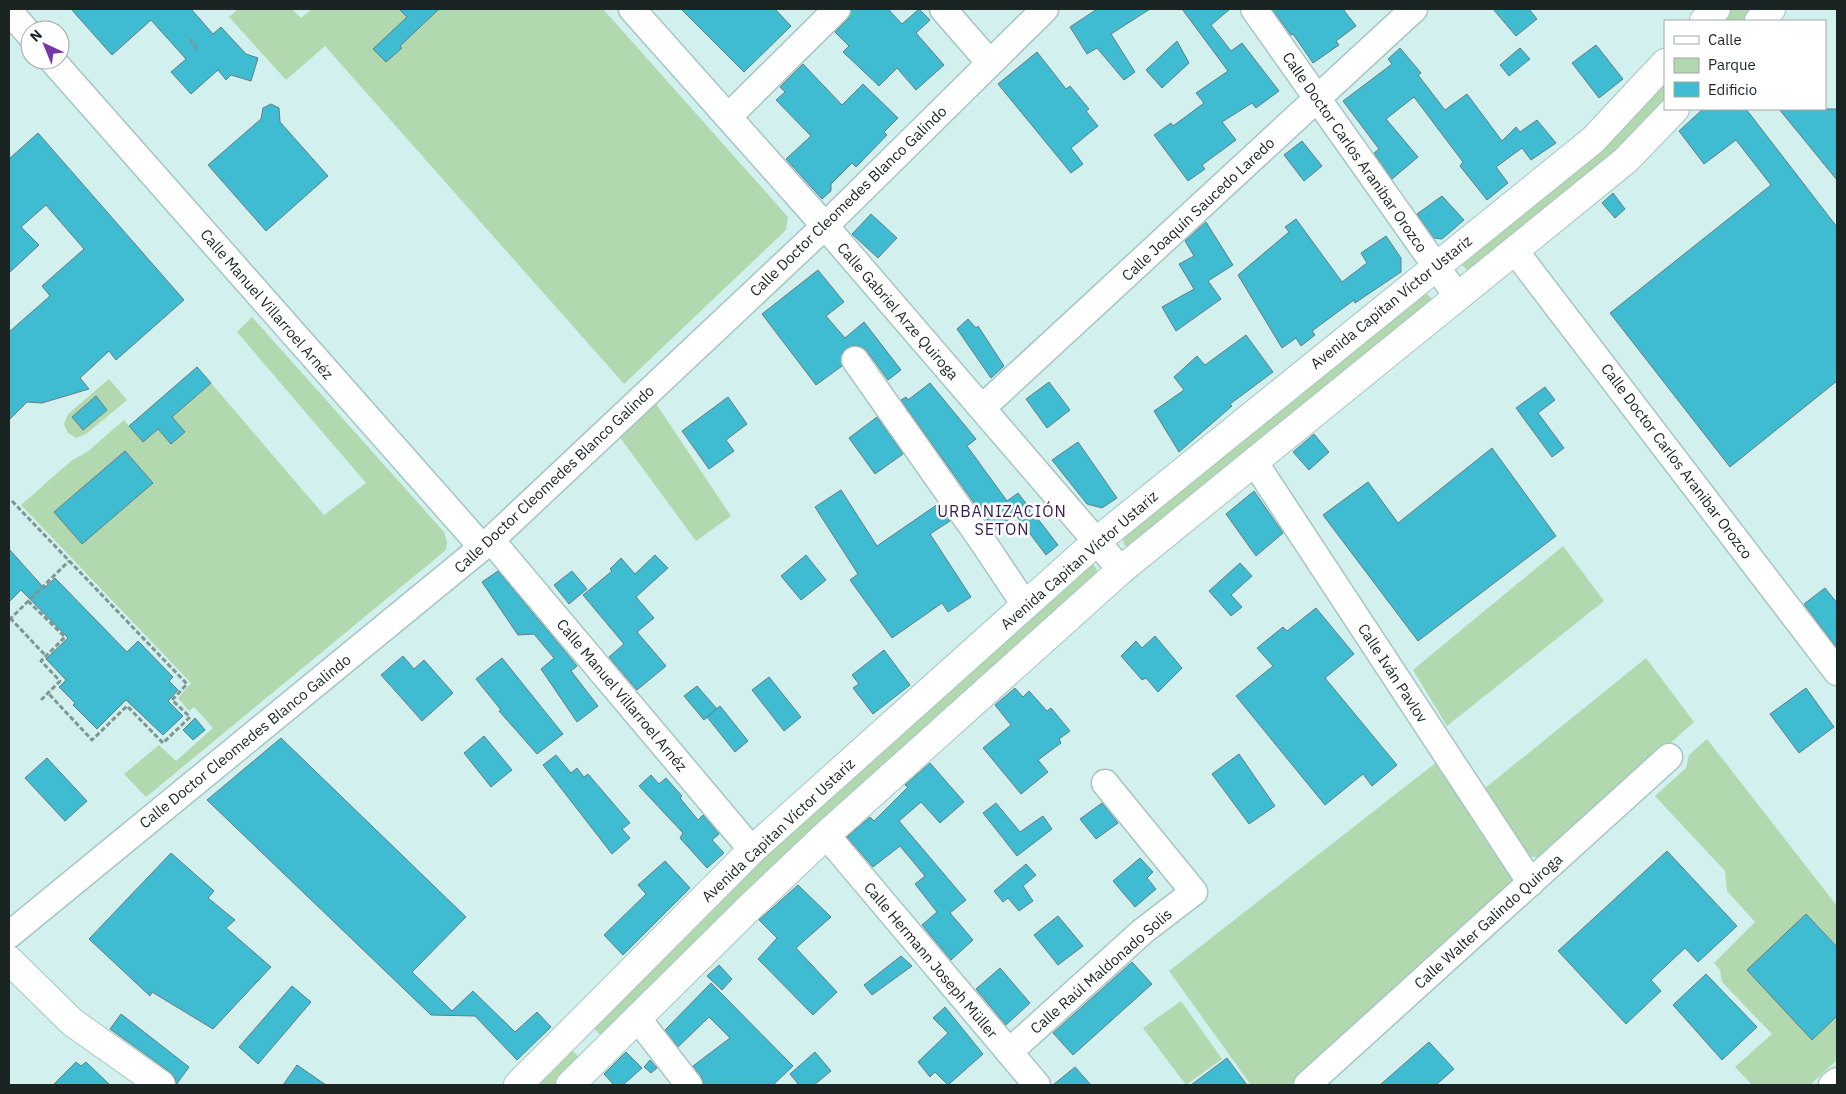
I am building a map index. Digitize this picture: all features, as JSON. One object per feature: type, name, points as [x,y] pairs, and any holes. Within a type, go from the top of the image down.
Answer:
[{"type":"main road","points":[[1705,20],[1716,9]]},
{"type":"main road","points":[[1760,20],[1771,9]]},
{"type":"main road","name":"Avenida Capitan Víctor Ustariz","points":[[518,1085],[752,850],[1025,605],[1097,541],[1435,265],[1593,140],[1664,65]]},
{"type":"main road","points":[[570,1085],[750,907],[826,835],[1121,570],[1626,160],[1674,110]]},
{"type":"main road","points":[[9,960],[72,1022],[161,1085]]},
{"type":"main road","points":[[571,1032],[596,1060]]},
{"type":"street","name":"Calle Gabriel Arze Quiroga","points":[[632,9],[825,226],[1121,570]]},
{"type":"street","points":[[728,117],[837,9]]},
{"type":"street","points":[[943,9],[990,63]]},
{"type":"street","name":"Calle Doctor Cleomedes Blanco Galindo","points":[[9,935],[487,544],[825,226],[1046,9]]},
{"type":"street","name":"Calle Doctor Carlos Aranibar Orozco","points":[[1254,9],[1457,296]]},
{"type":"street","name":"Calle Joaquín Saucedo Laredo","points":[[982,408],[1414,9]]},
{"type":"street","points":[[9,11],[20,24]]},
{"type":"street","name":"Calle Manuel Villarroel Arnéz","points":[[61,70],[487,544],[752,850]]},
{"type":"street","name":"Calle Doctor Carlos Aranibar Orozco","points":[[1515,251],[1837,672]]},
{"type":"street","points":[[855,360],[984,542],[1025,605]]},
{"type":"street","name":"Calle Iván Pavlov","points":[[1255,463],[1531,882]]},
{"type":"street","name":"Calle Walter Galindo Quiroga","points":[[1307,1085],[1670,757]]},
{"type":"street","name":"Calle Raúl Maldonado Solis","points":[[1009,1052],[1143,931],[1194,892],[1105,783]]},
{"type":"street","name":"Calle Hermann Joseph Müller","points":[[826,835],[1037,1085]]},
{"type":"street","points":[[638,1019],[689,1085]]},
{"type":"street","points":[[1832,1085],[1837,1081]]},
{"type":"path","points":[[190,39],[197,49]]},
{"type":"path","points":[[12,501],[187,684],[172,700],[190,717],[163,743],[127,706],[92,740],[48,694]]},
{"type":"path","points":[[46,656],[10,619],[69,561]]},
{"type":"path","points":[[28,601],[65,637],[41,661],[60,681],[40,701]]},
{"type":"green space","points":[[238,9],[292,9],[301,18],[312,9],[603,9],[788,217],[786,230],[624,384],[325,46],[286,80],[229,17]]},
{"type":"green space","points":[[1731,9],[1756,9],[1745,20],[1720,20]]},
{"type":"green space","points":[[1664,80],[1664,106],[1623,150],[1470,273],[1461,264]]},
{"type":"green space","points":[[1425,292],[1433,300],[1130,548],[1124,545],[1123,538],[1126,532]]},
{"type":"green space","points":[[252,317],[444,532],[447,542],[446,550],[146,797],[124,774],[159,745],[176,761],[213,728],[194,707],[189,711],[178,698],[191,683],[21,505],[71,461],[87,452],[124,420],[142,442],[158,429],[171,444],[172,417],[211,383],[324,515],[366,483],[237,332]]},
{"type":"green space","points":[[109,379],[127,400],[86,434],[76,438],[68,433],[64,424],[68,414]]},
{"type":"green space","points":[[655,402],[731,516],[696,541],[619,436]]},
{"type":"green space","points":[[1563,546],[1604,601],[1447,726],[1413,670]]},
{"type":"green space","points":[[1092,563],[1098,574],[605,1036],[597,1032],[593,1023],[748,872]]},
{"type":"green space","points":[[1646,658],[1694,722],[1542,858],[1527,856],[1484,789]]},
{"type":"green space","points":[[1707,739],[1837,906],[1837,1060],[1810,1085],[1752,1085],[1735,1067],[1772,1034],[1722,982],[1720,970],[1714,963],[1755,922],[1727,891],[1725,871],[1655,796],[1686,768],[1689,755]]},
{"type":"green space","points":[[1438,761],[1516,878],[1512,886],[1290,1085],[1251,1085],[1169,971]]},
{"type":"green space","points":[[1181,1001],[1222,1059],[1186,1085],[1143,1028]]},
{"type":"green space","points":[[564,1051],[573,1051],[577,1055],[578,1062],[555,1085],[531,1085]]},
{"type":"building","points":[[71,9],[191,9],[213,34],[221,27],[246,54],[258,58],[251,81],[231,75],[226,80],[218,70],[191,94],[171,72],[186,59],[151,20],[112,55]]},
{"type":"building","points":[[399,9],[439,9],[386,62],[373,49],[407,17]]},
{"type":"building","points":[[681,9],[775,9],[791,26],[744,72]]},
{"type":"building","points":[[852,9],[888,9],[902,24],[919,9],[930,20],[916,33],[944,65],[916,90],[897,68],[879,86],[843,52],[849,46],[835,32],[848,19]]},
{"type":"building","points":[[1097,9],[1150,9],[1111,34],[1135,72],[1124,80],[1097,48],[1087,54],[1070,27]]},
{"type":"building","points":[[1182,9],[1230,9],[1211,25],[1231,51],[1242,43],[1279,91],[1256,108],[1252,103],[1222,122],[1236,140],[1202,165],[1205,169],[1188,181],[1154,135],[1171,123],[1173,126],[1204,103],[1196,93],[1228,71]]},
{"type":"building","points":[[1272,9],[1343,9],[1356,26],[1336,41],[1339,45],[1313,63],[1293,34],[1291,35]]},
{"type":"building","points":[[1493,9],[1529,9],[1537,19],[1516,36]]},
{"type":"building","points":[[1177,41],[1189,63],[1162,88],[1146,70]]},
{"type":"building","points":[[1596,45],[1623,79],[1599,98],[1572,63]]},
{"type":"building","points":[[1400,48],[1421,73],[1418,75],[1445,110],[1467,94],[1502,141],[1516,127],[1520,132],[1537,120],[1556,143],[1531,160],[1522,148],[1496,167],[1508,183],[1487,200],[1460,166],[1463,162],[1414,97],[1386,119],[1418,157],[1392,179],[1374,153],[1379,149],[1343,101],[1392,64],[1388,59]]},
{"type":"building","points":[[1520,48],[1530,59],[1509,76],[1500,65]]},
{"type":"building","points":[[1037,52],[1066,89],[1070,86],[1089,109],[1086,111],[1098,126],[1071,148],[1083,164],[1071,173],[998,84]]},
{"type":"building","points":[[803,64],[842,105],[863,84],[898,118],[884,132],[887,135],[856,167],[852,163],[831,184],[831,191],[822,199],[786,159],[811,136],[776,100],[785,92],[780,87]]},
{"type":"building","points":[[271,104],[279,108],[280,122],[328,176],[266,231],[208,165],[261,119],[263,108]]},
{"type":"building","points":[[1837,109],[1837,180],[1780,110]]},
{"type":"building","points":[[1702,110],[1747,110],[1837,227],[1837,381],[1730,467],[1610,313],[1771,185],[1736,140],[1704,164],[1679,131]]},
{"type":"building","points":[[38,133],[184,300],[116,360],[109,351],[80,378],[89,389],[42,403],[27,402],[9,420],[9,332],[50,296],[42,286],[84,249],[46,205],[21,227],[39,245],[9,273],[9,159]]},
{"type":"building","points":[[1302,141],[1322,166],[1304,181],[1284,155]]},
{"type":"building","points":[[1613,193],[1625,209],[1615,218],[1602,203]]},
{"type":"building","points":[[1442,196],[1464,220],[1442,239],[1434,238],[1417,214]]},
{"type":"building","points":[[871,214],[897,238],[878,258],[852,234]]},
{"type":"building","points":[[1296,219],[1342,282],[1367,263],[1361,253],[1386,236],[1401,258],[1401,272],[1355,303],[1354,300],[1312,331],[1315,335],[1301,346],[1296,338],[1282,348],[1238,275],[1289,232],[1285,227]]},
{"type":"building","points":[[1206,222],[1233,265],[1208,281],[1221,299],[1176,331],[1162,307],[1194,289],[1179,264],[1194,256],[1185,241]]},
{"type":"building","points":[[818,270],[844,302],[826,316],[845,338],[864,322],[901,370],[888,380],[867,351],[862,347],[854,345],[842,353],[842,366],[816,385],[762,314]]},
{"type":"building","points":[[968,319],[976,328],[978,326],[1004,366],[991,378],[957,329]]},
{"type":"building","points":[[1246,335],[1273,372],[1230,404],[1232,406],[1179,452],[1154,411],[1184,390],[1174,377],[1197,356],[1205,365]]},
{"type":"building","points":[[197,367],[211,383],[172,417],[185,432],[171,444],[158,429],[143,442],[129,426]]},
{"type":"building","points":[[1049,382],[1070,410],[1047,428],[1026,399]]},
{"type":"building","points":[[930,383],[976,439],[967,446],[1007,501],[1018,493],[1058,545],[1046,555],[1015,514],[994,531],[901,400],[906,397],[908,400]]},
{"type":"building","points":[[1545,387],[1555,400],[1538,413],[1564,448],[1552,457],[1516,408]]},
{"type":"building","points":[[96,396],[107,410],[83,430],[72,417]]},
{"type":"building","points":[[728,397],[747,424],[726,440],[734,451],[709,469],[682,431]]},
{"type":"building","points":[[877,417],[903,454],[875,474],[849,438]]},
{"type":"building","points":[[1314,434],[1329,452],[1309,470],[1293,452]]},
{"type":"building","points":[[1078,442],[1117,498],[1102,508],[1087,504],[1052,460]]},
{"type":"building","points":[[1492,448],[1556,536],[1418,641],[1323,515],[1368,482],[1398,523]]},
{"type":"building","points":[[125,451],[153,483],[82,544],[54,512]]},
{"type":"building","points":[[841,490],[877,546],[938,504],[950,521],[930,534],[971,597],[948,612],[942,603],[892,638],[850,580],[858,574],[815,507]]},
{"type":"building","points":[[1254,491],[1283,533],[1256,556],[1226,514]]},
{"type":"building","points":[[9,549],[44,588],[55,578],[127,652],[138,641],[173,677],[169,681],[178,690],[168,701],[183,716],[163,735],[126,700],[97,729],[73,705],[75,703],[59,687],[66,680],[46,659],[68,638],[21,590],[9,602]]},
{"type":"building","points":[[655,555],[668,568],[636,597],[654,618],[637,632],[666,666],[637,690],[609,657],[624,644],[583,595],[612,571],[610,569],[621,558],[635,574]]},
{"type":"building","points":[[806,555],[826,580],[801,600],[781,576]]},
{"type":"building","points":[[1240,563],[1252,576],[1231,595],[1242,607],[1231,616],[1209,591]]},
{"type":"building","points":[[498,571],[577,666],[571,671],[598,706],[577,722],[541,669],[554,658],[534,634],[518,635],[482,582]]},
{"type":"building","points":[[572,571],[587,589],[569,604],[554,585]]},
{"type":"building","points":[[1825,588],[1837,603],[1837,648],[1804,604]]},
{"type":"building","points":[[1316,608],[1354,654],[1325,678],[1397,765],[1372,786],[1363,774],[1325,805],[1236,696],[1273,666],[1257,648],[1283,627],[1287,631]]},
{"type":"building","points":[[1155,636],[1182,668],[1158,692],[1146,678],[1142,680],[1121,656],[1136,641],[1142,648]]},
{"type":"building","points":[[884,650],[910,685],[873,714],[853,688],[859,684],[852,675]]},
{"type":"building","points":[[403,656],[414,669],[424,660],[453,693],[422,721],[381,675]]},
{"type":"building","points":[[502,658],[563,734],[537,754],[499,711],[501,710],[476,679]]},
{"type":"building","points":[[769,677],[801,717],[784,731],[752,690]]},
{"type":"building","points":[[697,686],[717,709],[704,720],[684,696]]},
{"type":"building","points":[[1015,688],[1023,697],[1029,691],[1047,711],[1051,708],[1070,731],[1059,739],[1061,743],[1038,760],[1048,772],[1021,794],[983,748],[1011,725],[995,705]]},
{"type":"building","points":[[1806,688],[1834,727],[1799,753],[1770,714]]},
{"type":"building","points":[[720,706],[748,741],[735,752],[707,717]]},
{"type":"building","points":[[195,718],[205,730],[193,740],[183,730]]},
{"type":"building","points":[[484,736],[512,770],[491,787],[464,753]]},
{"type":"building","points":[[281,738],[466,917],[412,972],[452,1011],[473,991],[515,1032],[537,1012],[551,1027],[517,1060],[475,1016],[431,1015],[207,800]]},
{"type":"building","points":[[1239,754],[1275,806],[1249,824],[1212,774]]},
{"type":"building","points":[[556,755],[571,773],[577,768],[584,777],[588,774],[630,823],[622,829],[630,838],[612,854],[543,765]]},
{"type":"building","points":[[47,758],[87,801],[65,821],[25,778]]},
{"type":"building","points":[[930,763],[964,802],[940,823],[921,802],[899,821],[966,900],[950,913],[973,940],[951,960],[922,925],[937,912],[915,884],[925,876],[900,846],[873,867],[847,837],[870,817],[874,821],[908,787],[905,785]]},
{"type":"building","points":[[651,775],[659,784],[666,778],[682,796],[680,798],[698,820],[703,815],[719,834],[712,840],[724,853],[707,868],[680,838],[683,833],[639,786]]},
{"type":"building","points":[[996,803],[1020,832],[1043,816],[1052,829],[1017,856],[983,813]]},
{"type":"building","points":[[1102,803],[1118,823],[1096,839],[1080,819]]},
{"type":"building","points":[[1667,851],[1737,926],[1698,962],[1685,948],[1651,980],[1661,991],[1626,1024],[1558,951]]},
{"type":"building","points":[[171,853],[214,891],[208,898],[235,920],[226,928],[271,967],[213,1029],[152,992],[150,996],[89,939]]},
{"type":"building","points":[[1140,858],[1153,872],[1147,878],[1156,889],[1135,907],[1113,881]]},
{"type":"building","points":[[665,861],[690,888],[623,955],[604,935],[646,894],[638,885]]},
{"type":"building","points":[[1026,864],[1036,875],[1023,886],[1033,901],[1019,911],[1008,898],[1003,902],[994,891]]},
{"type":"building","points":[[798,885],[831,917],[796,948],[837,992],[813,1015],[758,959],[777,938],[759,920]]},
{"type":"building","points":[[1806,914],[1837,947],[1837,1016],[1812,1040],[1747,970]]},
{"type":"building","points":[[1058,916],[1083,946],[1058,965],[1034,935]]},
{"type":"building","points":[[901,956],[912,966],[872,995],[864,985]]},
{"type":"building","points":[[1132,962],[1152,984],[1073,1055],[1053,1033]]},
{"type":"building","points":[[719,965],[732,979],[722,990],[707,976]]},
{"type":"building","points":[[1000,968],[1030,1003],[1006,1025],[976,989]]},
{"type":"building","points":[[1706,974],[1757,1027],[1722,1060],[1673,1005]]},
{"type":"building","points":[[711,983],[793,1066],[773,1085],[704,1085],[701,1076],[693,1066],[730,1038],[709,1017],[678,1047],[665,1030]]},
{"type":"building","points":[[292,986],[311,1002],[258,1064],[239,1047]]},
{"type":"building","points":[[945,1007],[983,1054],[948,1085],[935,1072],[930,1077],[918,1062],[948,1033],[933,1018]]},
{"type":"building","points":[[121,1014],[189,1067],[176,1085],[175,1078],[170,1072],[110,1029]]},
{"type":"building","points":[[1429,1042],[1454,1069],[1436,1085],[1380,1085]]},
{"type":"building","points":[[626,1052],[642,1068],[623,1085],[614,1085],[604,1074]]},
{"type":"building","points":[[815,1052],[831,1071],[814,1085],[799,1085],[790,1074]]},
{"type":"building","points":[[1227,1058],[1247,1085],[1191,1085]]},
{"type":"building","points":[[650,1060],[657,1068],[651,1073],[644,1067]]},
{"type":"building","points":[[76,1062],[81,1066],[86,1062],[110,1085],[53,1085]]},
{"type":"building","points":[[297,1065],[326,1085],[283,1085]]},
{"type":"building","points":[[1075,1067],[1091,1085],[1053,1085]]},
{"type":"district","name":"URBANIZACIÓN SETON","points":[[1002,520]]}]
